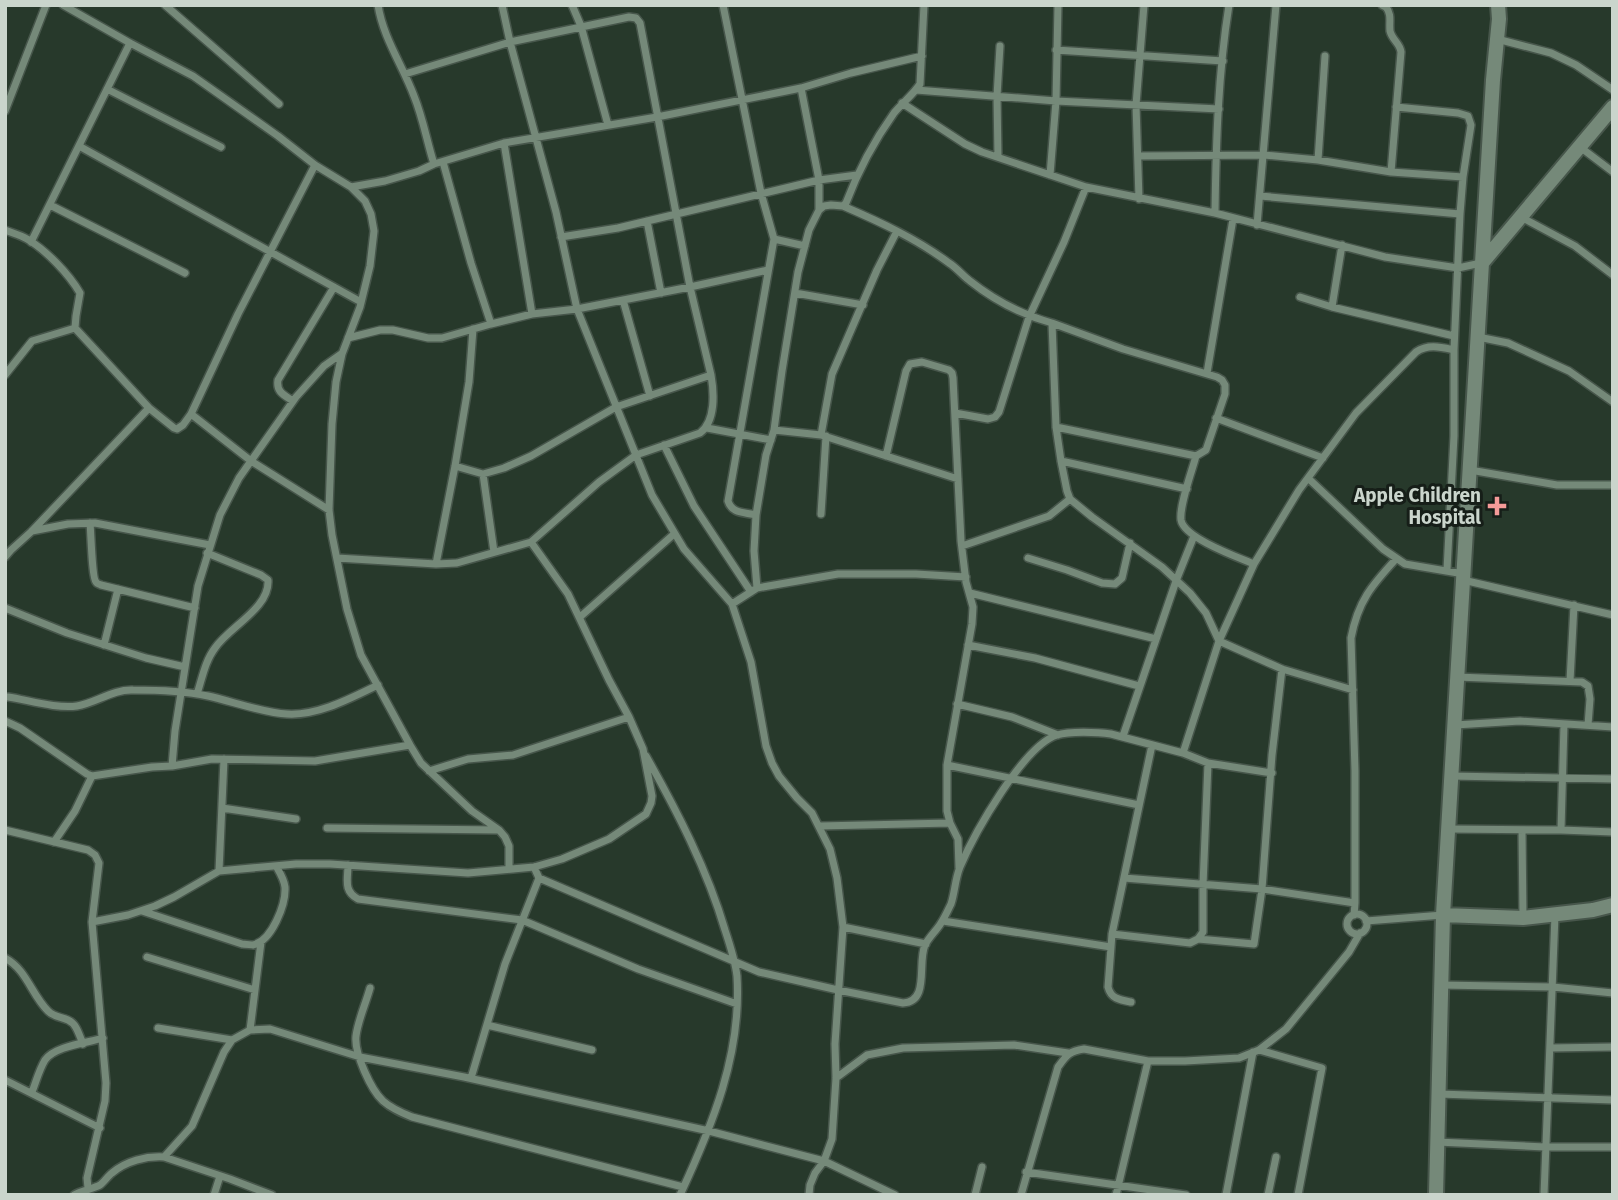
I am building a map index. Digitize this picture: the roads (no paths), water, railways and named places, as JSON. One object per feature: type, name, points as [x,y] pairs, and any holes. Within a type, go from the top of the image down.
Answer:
[{"type":"street","points":[[5,111],[46,5]]},
{"type":"street","points":[[63,5],[193,76],[315,165],[351,187],[365,201],[374,231],[370,267],[361,302],[342,354],[332,424],[329,510],[347,608],[362,655],[410,745],[429,771],[505,837],[509,846],[509,868]]},
{"type":"street","points":[[165,5],[279,104]]},
{"type":"street","points":[[377,5],[415,97],[434,164]]},
{"type":"street","points":[[502,5],[556,212],[577,309],[652,495],[684,549],[732,604],[751,662],[766,746],[772,763],[779,776],[812,813],[830,849],[837,878],[843,927],[835,1044],[836,1079],[832,1139],[824,1161],[815,1173],[808,1195]]},
{"type":"street","points":[[572,5],[581,26],[608,125]]},
{"type":"street","points":[[723,5],[761,193],[774,239],[728,501],[733,510],[756,514]]},
{"type":"street","points":[[843,206],[857,175],[886,125],[920,84],[924,5]]},
{"type":"street","points":[[1050,175],[1059,5]]},
{"type":"street","points":[[1139,199],[1136,105],[1144,5]]},
{"type":"street","points":[[1215,213],[1219,109],[1229,5]]},
{"type":"street","points":[[1257,225],[1276,5]]},
{"type":"street","points":[[1381,5],[1390,12],[1391,32],[1400,44],[1401,52],[1391,172]]},
{"type":"street","points":[[1436,1195],[1443,915],[1498,5]]},
{"type":"street","points":[[337,558],[457,563],[531,542],[599,482],[636,455],[700,433],[707,428],[710,420],[713,388],[711,375],[690,287],[640,23],[636,18],[581,26],[510,42],[405,74]]},
{"type":"street","points":[[1497,39],[1551,53],[1576,65],[1613,90]]},
{"type":"street","points":[[31,242],[130,43]]},
{"type":"street","points":[[999,157],[997,96],[1000,46]]},
{"type":"street","points":[[1056,50],[1223,61]]},
{"type":"street","points":[[351,187],[385,181],[504,144],[802,88],[922,55]]},
{"type":"street","points":[[1318,160],[1325,56]]},
{"type":"street","points":[[754,590],[756,514],[766,455],[774,430],[798,272],[809,230],[818,210],[819,180],[802,88]]},
{"type":"street","points":[[107,89],[221,147]]},
{"type":"street","points":[[916,90],[1219,109]]},
{"type":"street","points":[[902,103],[965,144],[1086,187],[1215,213],[1385,257],[1458,268],[1482,263],[1613,107]]},
{"type":"street","points":[[1396,107],[1458,113],[1468,117],[1471,125],[1463,177],[1454,336],[1454,436],[1447,570]]},
{"type":"street","points":[[504,144],[532,314]]},
{"type":"street","points":[[79,146],[361,302]]},
{"type":"street","points":[[1580,146],[1613,172]]},
{"type":"street","points":[[1138,156],[1264,155],[1318,160],[1391,172],[1463,177]]},
{"type":"street","points":[[443,162],[491,324]]},
{"type":"street","points":[[5,230],[40,248],[74,282],[80,293],[75,328],[149,408],[177,429],[191,414],[238,314],[315,165]]},
{"type":"street","points":[[561,237],[676,215],[819,180],[857,175]]},
{"type":"street","points":[[955,413],[988,419],[999,412],[1029,317],[1086,187]]},
{"type":"street","points":[[1260,196],[1461,214]]},
{"type":"street","points":[[50,205],[185,274]]},
{"type":"street","points":[[818,210],[824,206],[843,206],[897,231],[950,263],[986,292],[1029,317],[1123,349],[1207,373],[1222,380],[1225,385],[1225,394],[1206,450],[1196,456],[1056,427]]},
{"type":"street","points":[[1520,216],[1575,246],[1613,275]]},
{"type":"street","points":[[1207,373],[1233,219]]},
{"type":"street","points":[[648,221],[660,293]]},
{"type":"street","points":[[821,514],[823,435],[832,374],[897,231]]},
{"type":"street","points":[[774,239],[805,246]]},
{"type":"street","points":[[1332,307],[1342,245]]},
{"type":"street","points":[[348,338],[380,330],[442,338],[532,314],[577,309],[768,270]]},
{"type":"street","points":[[293,401],[280,393],[278,380],[334,287]]},
{"type":"street","points":[[795,293],[863,305]]},
{"type":"street","points":[[1300,298],[1454,336]]},
{"type":"street","points":[[623,300],[650,396]]},
{"type":"street","points":[[1052,323],[1056,427],[1060,461],[1070,499],[1162,567],[1190,593],[1206,613],[1219,641],[1282,669],[1353,690]]},
{"type":"street","points":[[5,375],[32,341],[75,328]]},
{"type":"street","points":[[436,564],[469,382],[473,329]]},
{"type":"street","points":[[1478,337],[1508,344],[1569,371],[1613,402]]},
{"type":"street","points":[[1183,753],[1219,641],[1254,564],[1299,490],[1356,414],[1416,352],[1423,347],[1436,346],[1454,350]]},
{"type":"street","points":[[172,766],[198,586],[220,515],[239,478],[293,401],[324,366],[342,354]]},
{"type":"street","points":[[886,456],[906,371],[910,364],[922,362],[949,370],[952,373],[955,413],[962,546],[973,607],[947,765],[947,811],[958,839],[959,869]]},
{"type":"street","points":[[455,466],[483,474],[504,468],[531,456],[616,407],[711,375]]},
{"type":"street","points":[[5,557],[149,408]]},
{"type":"street","points":[[191,414],[251,461],[329,510]]},
{"type":"street","points":[[1216,418],[1323,458]]},
{"type":"street","points":[[707,428],[771,440]]},
{"type":"street","points":[[774,430],[823,435],[958,479]]},
{"type":"street","points":[[664,445],[694,506],[754,590]]},
{"type":"street","points":[[1196,456],[1181,511],[1184,528],[1194,536],[1254,564]]},
{"type":"street","points":[[1060,461],[1187,489]]},
{"type":"street","points":[[1470,470],[1557,485],[1613,485]]},
{"type":"street","points":[[483,474],[495,552]]},
{"type":"street","points":[[1309,479],[1396,559],[1613,615]]},
{"type":"street","points":[[962,546],[1049,516],[1070,499]]},
{"type":"street","points":[[32,531],[90,523],[209,549],[268,580],[269,588],[262,599],[214,649],[197,694]]},
{"type":"street","points":[[90,523],[93,576],[96,582],[195,608]]},
{"type":"street","points":[[580,617],[674,534]]},
{"type":"street","points":[[1123,736],[1194,536]]},
{"type":"street","points":[[370,988],[356,1038],[360,1057],[374,1089],[383,1101],[394,1109],[412,1117],[681,1191],[709,1131],[732,1059],[737,1004],[735,962],[716,901],[671,800],[643,749],[568,594],[531,542]]},
{"type":"street","points":[[1028,558],[1068,569],[1102,583],[1115,584],[1122,578],[1130,543]]},
{"type":"street","points":[[1354,915],[1355,771],[1351,638],[1362,603],[1373,584],[1396,559]]},
{"type":"street","points":[[732,604],[754,590],[838,574],[966,577]]},
{"type":"street","points":[[104,645],[118,589]]},
{"type":"street","points":[[970,593],[1156,639]]},
{"type":"street","points":[[1570,681],[1574,605]]},
{"type":"street","points":[[5,608],[67,634],[185,667]]},
{"type":"street","points":[[968,645],[1035,658],[1139,686]]},
{"type":"street","points":[[1198,939],[1254,944],[1262,889],[1272,755],[1282,669]]},
{"type":"street","points":[[1457,677],[1582,682],[1588,686],[1590,699],[1588,725]]},
{"type":"street","points":[[8,697],[74,707],[129,690],[181,692],[287,714],[314,711],[345,702],[378,685]]},
{"type":"street","points":[[957,704],[1012,717],[1058,735]]},
{"type":"street","points":[[429,771],[468,759],[513,755],[629,716]]},
{"type":"street","points":[[5,721],[20,727],[92,776],[212,759],[315,761],[410,745]]},
{"type":"street","points":[[1454,725],[1520,721],[1613,727]]},
{"type":"street","points":[[1561,830],[1564,724]]},
{"type":"street","points":[[538,878],[759,972],[911,1003],[917,997],[920,987],[926,944],[943,921],[959,869],[991,808],[1011,779],[1042,743],[1058,735],[1100,733],[1123,736],[1209,763],[1272,773]]},
{"type":"street","points":[[1131,1002],[1113,997],[1108,987],[1112,934],[1152,744]]},
{"type":"street","points":[[93,922],[128,915],[174,897],[219,872],[330,864],[468,873],[534,867],[562,859],[596,846],[646,814],[652,796],[643,749]]},
{"type":"street","points":[[219,872],[224,759]]},
{"type":"street","points":[[1112,934],[1190,943],[1198,939],[1203,932],[1209,763]]},
{"type":"street","points":[[947,765],[1139,805]]},
{"type":"street","points":[[54,842],[75,811],[92,776]]},
{"type":"street","points":[[1451,776],[1613,779]]},
{"type":"street","points":[[222,808],[296,819]]},
{"type":"street","points":[[820,826],[950,823]]},
{"type":"street","points":[[327,828],[499,830]]},
{"type":"street","points":[[1448,828],[1613,832]]},
{"type":"street","points":[[5,830],[88,850],[96,855],[99,863],[93,922],[106,1083],[100,1128],[89,1167],[88,1188]]},
{"type":"street","points":[[1522,830],[1522,918]]},
{"type":"street","points":[[348,865],[347,889],[358,899],[523,920],[638,970],[737,1004]]},
{"type":"street","points":[[141,910],[242,944],[253,945],[261,942],[272,931],[283,904],[283,878],[276,866]]},
{"type":"street","points":[[471,1078],[505,964],[538,878],[534,867]]},
{"type":"street","points":[[1124,878],[1262,889],[1355,903]]},
{"type":"street","points":[[1360,933],[1354,934],[1347,927],[1349,918],[1354,915],[1360,915],[1366,920],[1443,915],[1522,918],[1613,905]]},
{"type":"street","points":[[1544,1195],[1555,914]]},
{"type":"street","points":[[836,1079],[867,1055],[902,1048],[1014,1045],[1068,1053],[1084,1049],[1148,1061],[1239,1058],[1256,1051],[1286,1029],[1349,952],[1365,929],[1366,920]]},
{"type":"street","points":[[943,921],[1111,947]]},
{"type":"street","points":[[843,927],[926,944]]},
{"type":"street","points":[[250,1031],[261,942]]},
{"type":"street","points":[[147,957],[255,990]]},
{"type":"street","points":[[5,958],[22,972],[47,1010],[75,1026],[83,1044]]},
{"type":"street","points":[[1441,985],[1553,987],[1613,993]]},
{"type":"street","points":[[487,1025],[592,1050]]},
{"type":"street","points":[[158,1028],[232,1040]]},
{"type":"street","points":[[164,1157],[192,1126],[223,1052],[232,1040],[250,1031],[270,1029],[360,1057],[471,1078],[709,1131],[824,1161],[895,1195]]},
{"type":"street","points":[[32,1092],[46,1058],[59,1050],[103,1038]]},
{"type":"street","points":[[1550,1048],[1613,1047]]},
{"type":"street","points":[[1226,1195],[1256,1051]]},
{"type":"street","points":[[1256,1051],[1322,1068],[1298,1195]]},
{"type":"street","points":[[1021,1195],[1058,1067],[1068,1053]]},
{"type":"street","points":[[1116,1195],[1148,1061]]},
{"type":"street","points":[[5,1080],[100,1128]]},
{"type":"street","points":[[1438,1094],[1613,1100]]},
{"type":"street","points":[[1437,1142],[1613,1147]]},
{"type":"street","points":[[74,1195],[88,1188],[98,1190],[115,1170],[136,1160],[155,1156],[272,1195]]},
{"type":"street","points":[[1268,1195],[1276,1157]]},
{"type":"street","points":[[975,1195],[982,1167]]},
{"type":"street","points":[[1026,1172],[1186,1195]]},
{"type":"street","points":[[214,1195],[220,1176]]},
{"type":"place","name":"Apple Children Hospital","points":[[1497,506]]}]
